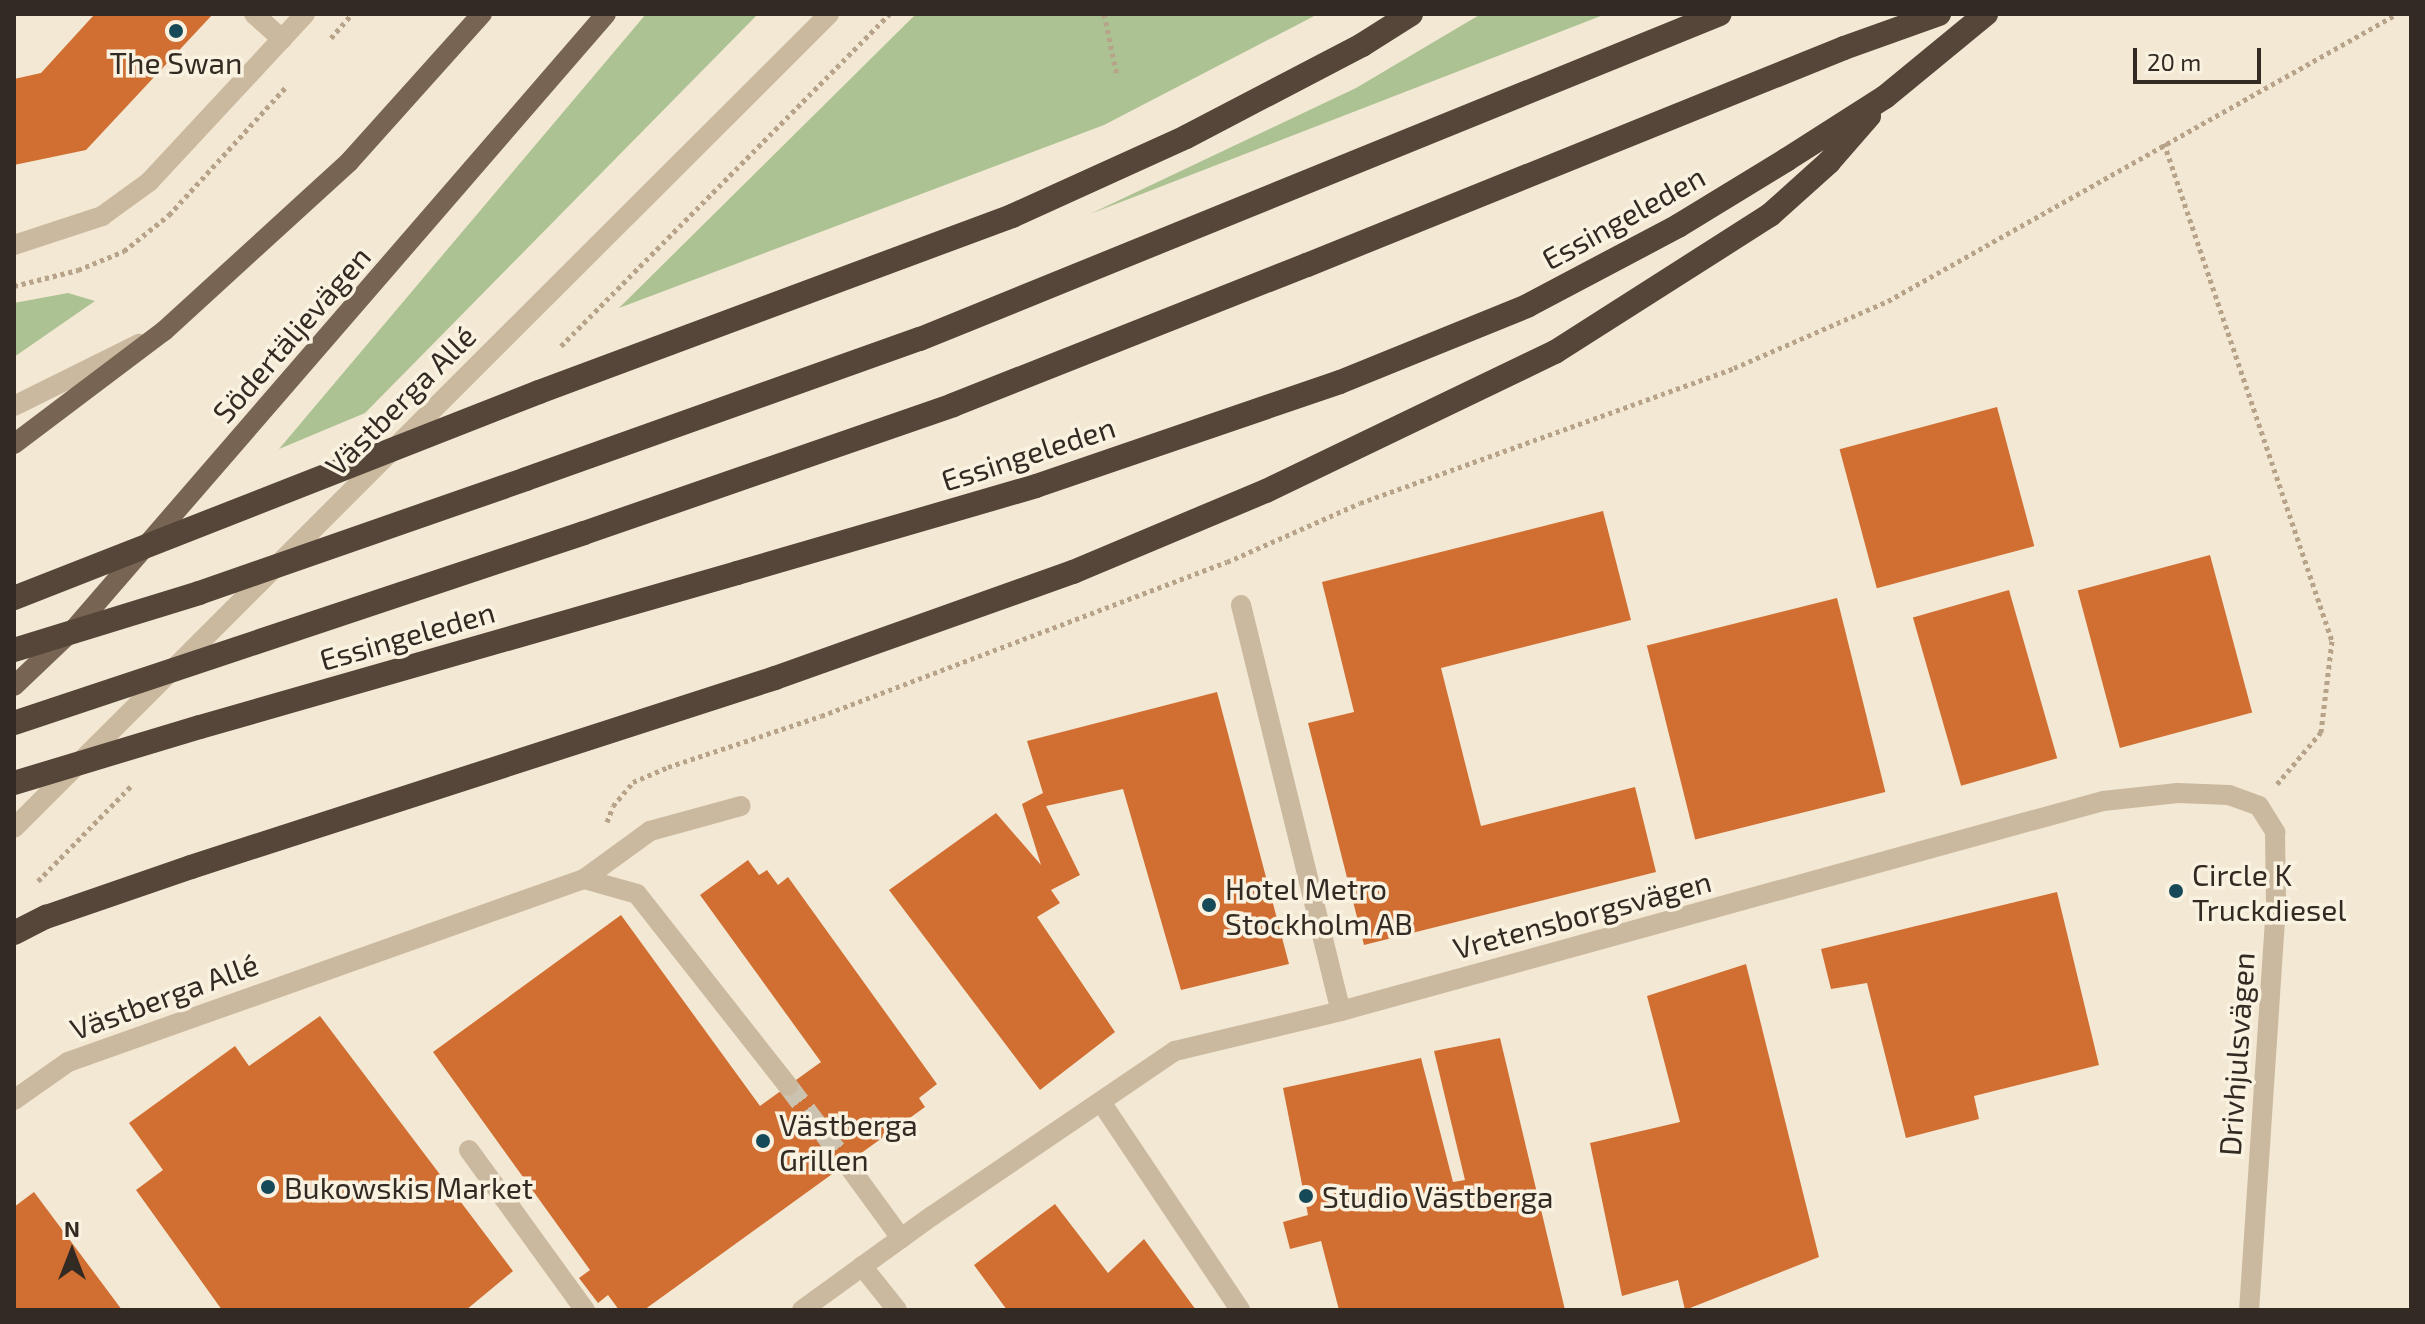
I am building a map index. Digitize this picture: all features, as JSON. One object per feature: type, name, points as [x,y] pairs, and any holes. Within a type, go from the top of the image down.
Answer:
[{"type":"highway","points":[[14,598],[539,392],[1012,216],[1186,137],[1362,45],[1411,14]]},
{"type":"highway","points":[[14,650],[199,593],[920,339],[1720,14]]},
{"type":"highway","points":[[14,723],[584,533],[953,405],[1844,48],[1939,14]]},
{"type":"highway","name":"Essingeleden","points":[[14,783],[1065,476],[1340,382],[1527,306],[1678,226],[1885,97],[1986,14]]},
{"type":"highway","points":[[14,933],[46,917],[191,867],[775,678],[1073,572],[1239,503],[1555,352],[1770,215],[1829,162],[1885,97]]},
{"type":"main road","points":[[14,444],[164,331],[349,162],[482,14]]},
{"type":"main road","name":"Södertäljevägen","points":[[14,686],[74,629],[606,14]]},
{"type":"street","points":[[254,14],[282,39]]},
{"type":"street","points":[[14,245],[102,216],[149,182],[305,14]]},
{"type":"street","name":"Västberga Allé","points":[[14,828],[829,14]]},
{"type":"street","points":[[14,406],[164,331]]},
{"type":"street","points":[[1241,605],[1341,1011]]},
{"type":"street","name":"Vretensborgsvägen","points":[[802,1310],[901,1238],[1175,1051],[1341,1011],[2103,801],[2178,793],[2229,795],[2259,806]]},
{"type":"street","name":"Västberga Allé","points":[[14,1100],[68,1062],[584,879],[650,831],[741,806]]},
{"type":"street","name":"Drivhjulsvägen","points":[[2249,1310],[2276,905],[2275,832],[2259,806]]},
{"type":"street","points":[[584,879],[637,894],[788,1086]]},
{"type":"street","points":[[1101,1102],[1240,1310]]},
{"type":"street","points":[[469,1150],[585,1310]]},
{"type":"street","points":[[847,1164],[901,1238]]},
{"type":"street","points":[[862,1266],[897,1310]]},
{"type":"path","points":[[1104,14],[1117,75]]},
{"type":"path","points":[[584,879],[613,806],[633,782],[836,710],[1227,562],[1360,503],[1734,368],[1888,301],[2397,14]]},
{"type":"path","points":[[2164,143],[2332,641],[2321,732],[2259,806]]},
{"type":"green space","points":[[646,14],[758,14],[365,413],[279,449]]},
{"type":"green space","points":[[916,14],[1318,14],[1104,125],[619,308]]},
{"type":"green space","points":[[1481,14],[1606,14],[1090,214],[1356,88]]},
{"type":"green space","points":[[68,293],[95,301],[14,357],[14,303]]},
{"type":"building","points":[[91,14],[213,14],[86,150],[14,165],[14,79],[41,73],[93,16]]},
{"type":"building","points":[[1997,407],[2034,546],[1877,588],[1840,449]]},
{"type":"building","points":[[1603,511],[1631,620],[1441,668],[1481,826],[1635,787],[1656,872],[1364,945],[1308,723],[1354,712],[1322,582]]},
{"type":"building","points":[[2210,555],[2252,712],[2120,748],[2078,590]]},
{"type":"building","points":[[2009,590],[2057,758],[1961,786],[1913,618]]},
{"type":"building","points":[[1837,598],[1885,792],[1695,839],[1647,645]]},
{"type":"building","points":[[1217,692],[1289,964],[1181,990],[1123,789],[1046,806],[1080,875],[1051,890],[1060,903],[1037,917],[1115,1032],[1040,1090],[889,890],[996,813],[1041,865],[1022,804],[1043,793],[1027,741]]},
{"type":"building","points":[[748,860],[759,875],[767,870],[778,885],[788,877],[937,1084],[919,1098],[925,1107],[644,1310],[619,1310],[608,1295],[598,1303],[579,1278],[590,1270],[433,1052],[621,915],[760,1106],[821,1062],[700,895]]},
{"type":"building","points":[[2057,892],[2099,1065],[1974,1096],[1979,1119],[1906,1138],[1867,983],[1831,989],[1821,949]]},
{"type":"building","points":[[1746,964],[1819,1257],[1685,1310],[1678,1280],[1622,1296],[1590,1143],[1680,1122],[1647,996]]},
{"type":"building","points":[[320,1016],[513,1271],[466,1310],[222,1310],[136,1190],[163,1170],[129,1123],[235,1046],[249,1066]]},
{"type":"building","points":[[1500,1038],[1565,1310],[1339,1310],[1321,1241],[1290,1249],[1283,1222],[1308,1215],[1283,1088],[1421,1058],[1453,1182],[1465,1180],[1434,1051]]},
{"type":"building","points":[[34,1192],[122,1310],[14,1310],[14,1207]]},
{"type":"building","points":[[1055,1204],[1108,1273],[1144,1239],[1196,1310],[1007,1310],[974,1265]]},
{"type":"tunnel","points":[[788,1086],[847,1164]]},
{"type":"place","name":"The Swan","points":[[176,31]]},
{"type":"place","name":"Circle K Truckdiesel","points":[[2176,891]]},
{"type":"place","name":"Hotel Metro Stockholm AB","points":[[1209,905]]},
{"type":"place","name":"Västberga Grillen","points":[[763,1141]]},
{"type":"place","name":"Bukowskis Market","points":[[268,1187]]},
{"type":"place","name":"Studio Västberga","points":[[1306,1196]]}]
